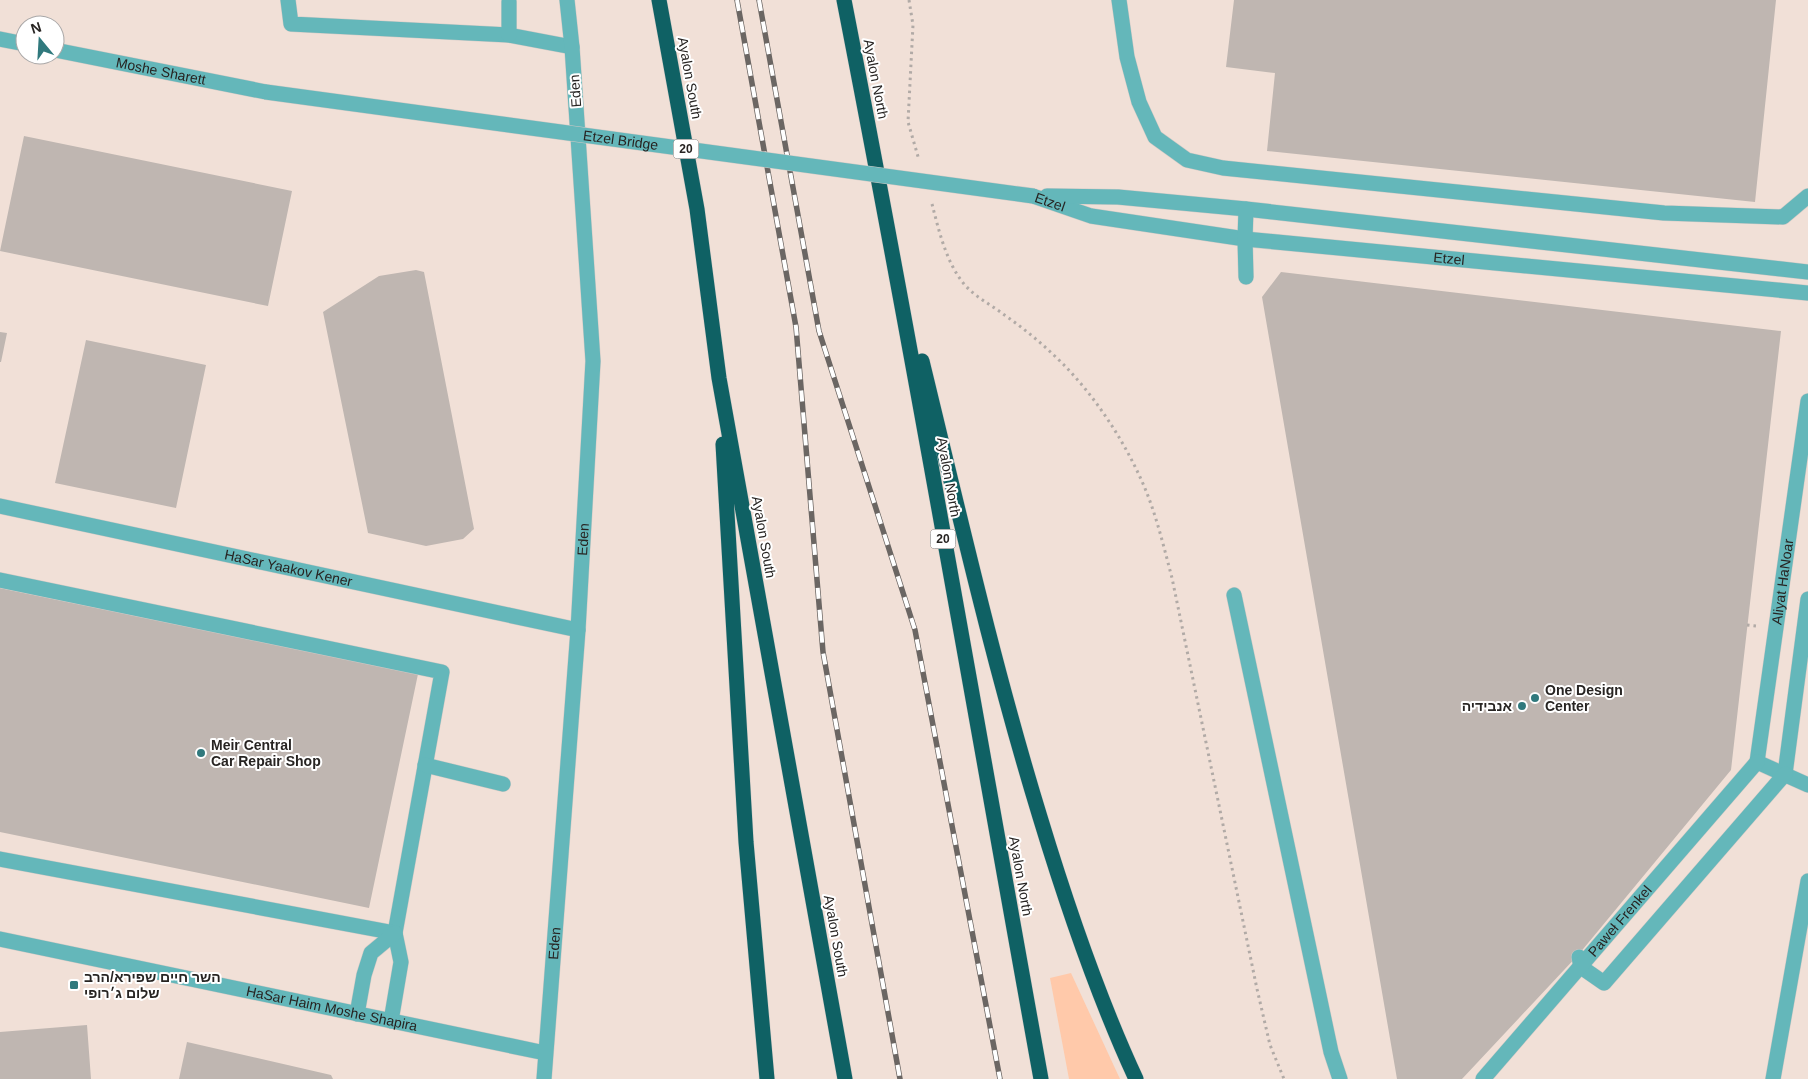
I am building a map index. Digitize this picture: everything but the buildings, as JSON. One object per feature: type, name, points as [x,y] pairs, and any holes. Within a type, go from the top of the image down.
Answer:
[{"type":"highway","name":"Ayalon South","points":[[659,0],[696,210],[719,378],[845,1079]]},
{"type":"highway","name":"Ayalon North","points":[[844,0],[887,220],[1041,1079]]},
{"type":"highway","points":[[887,220],[1020,753],[1063,894],[1119,1043],[1136,1079]]},
{"type":"highway","points":[[719,378],[746,842],[762,1033],[768,1079]]},
{"type":"street","points":[[288,0],[291,24],[509,36],[572,47]]},
{"type":"street","name":"Eden","points":[[544,1079],[578,630],[593,361],[572,47],[567,0]]},
{"type":"street","points":[[1119,0],[1128,58],[1139,102],[1155,137],[1187,160],[1223,168],[1664,213],[1783,217],[1808,196]]},
{"type":"street","points":[[509,2],[509,36]]},
{"type":"street","points":[[0,39],[15,42]]},
{"type":"street","name":"Moshe Sharett","points":[[65,52],[266,92]]},
{"type":"street","name":"Etzel Bridge","points":[[266,92],[1033,196]]},
{"type":"street","name":"Etzel","points":[[1033,196],[1118,197],[1246,209],[1808,272]]},
{"type":"street","name":"Etzel","points":[[1033,196],[1090,216],[1245,239],[1808,293]]},
{"type":"street","points":[[1246,209],[1246,277]]},
{"type":"street","name":"Aliyat HaNoar","points":[[1757,762],[1808,401]]},
{"type":"street","name":"HaSar Yaakov Kener","points":[[0,506],[578,630]]},
{"type":"street","points":[[0,580],[442,672],[395,933],[401,962],[391,1020]]},
{"type":"street","points":[[1234,595],[1331,1052],[1340,1079]]},
{"type":"street","name":"Aliyat HaNoar","points":[[1785,774],[1808,599]]},
{"type":"street","points":[[1757,762],[1808,785]]},
{"type":"street","name":"Paweł Frenkel","points":[[1483,1079],[1580,961],[1757,762]]},
{"type":"street","points":[[425,765],[503,784]]},
{"type":"street","name":"Paweł Frenkel","points":[[1580,961],[1604,983],[1785,774]]},
{"type":"street","points":[[0,859],[395,933]]},
{"type":"street","points":[[1773,1079],[1808,881]]},
{"type":"street","points":[[358,1014],[364,975],[371,953],[395,933]]},
{"type":"street","name":"HaSar Haim Moshe Shapira","points":[[0,939],[545,1053]]},
{"type":"path","points":[[908,0],[913,25],[908,122],[921,168]]},
{"type":"path","points":[[929,195],[942,241],[954,268],[964,284],[977,297],[1002,312],[1037,339],[1087,391],[1107,420],[1141,478],[1162,537],[1172,578],[1257,989],[1270,1045],[1284,1079]]},
{"type":"shaded area","points":[[0,0],[1808,0],[1808,1079],[0,1079]]},
{"type":"shaded area","points":[[1071,973],[1120,1079],[1069,1079],[1050,978]]},
{"type":"railway","points":[[737,0],[796,327],[823,652],[900,1079]]},
{"type":"railway","points":[[759,0],[819,331],[915,630],[1000,1079]]},
{"type":"place","name":"One Design Center","points":[[1535,698]]},
{"type":"place","name":"אנבידיה","points":[[1522,706]]},
{"type":"place","name":"Meir Central Car Repair Shop","points":[[201,753]]},
{"type":"place","name":"השר חיים שפירא/הרב שלום ג׳רופי","points":[[74,985]]}]
